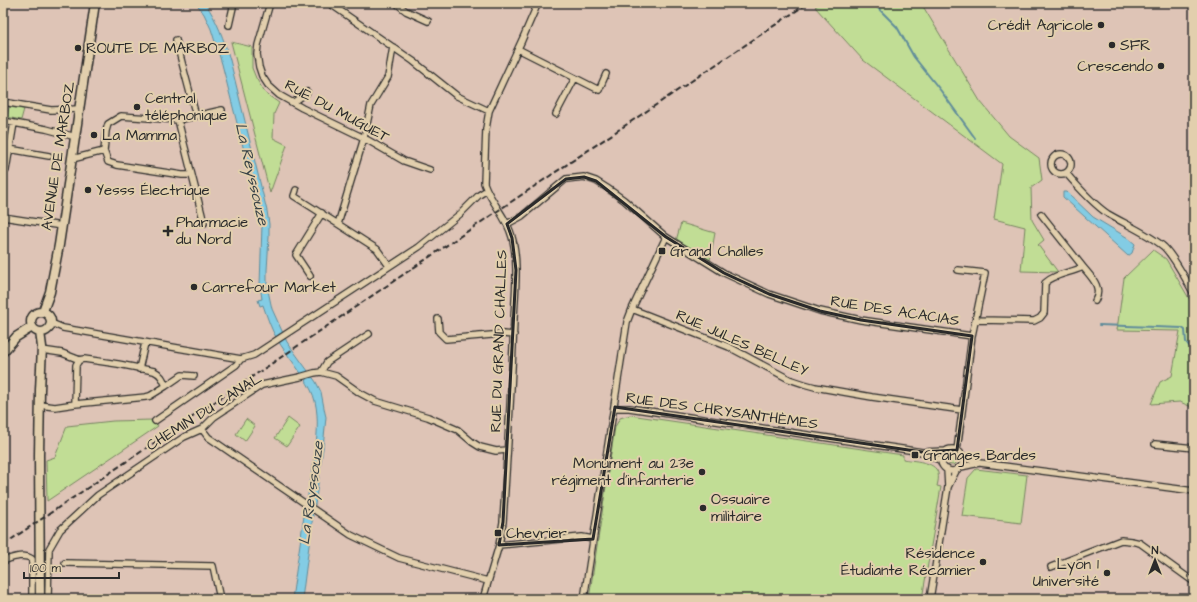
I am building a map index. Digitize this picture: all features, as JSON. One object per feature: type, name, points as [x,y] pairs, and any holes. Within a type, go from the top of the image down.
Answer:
[{"type":"main road","name":"AVENUE DE MARBOZ","points":[[43,312],[54,277],[95,3]]},
{"type":"main road","points":[[39,311],[49,316],[51,323],[47,330],[40,332],[32,327],[30,323],[32,315],[39,311]]},
{"type":"main road","points":[[3,352],[16,337],[32,327]]},
{"type":"main road","points":[[40,332],[42,350],[38,527],[40,599]]},
{"type":"street","points":[[229,25],[234,3]]},
{"type":"street","name":"RUE DU MUGUET","points":[[270,3],[258,45],[257,54],[259,68],[268,85],[279,95],[293,103],[364,138],[404,161],[430,170]]},
{"type":"street","points":[[329,3],[413,60],[457,96],[489,111]]},
{"type":"street","points":[[396,3],[406,11],[428,21]]},
{"type":"street","name":"RUE DU GRAND CHALLES","points":[[483,599],[499,544],[503,522],[514,335],[516,270],[512,238],[507,224],[484,183],[486,129],[489,111],[538,3]]},
{"type":"street","points":[[176,40],[196,116]]},
{"type":"street","points":[[338,224],[364,138],[371,105],[388,77],[393,47]]},
{"type":"street","points":[[518,49],[599,90],[606,74]]},
{"type":"street","points":[[556,114],[575,78]]},
{"type":"street","points":[[293,103],[307,92]]},
{"type":"street","points":[[3,102],[51,110],[80,109]]},
{"type":"street","points":[[191,175],[182,175],[117,165],[108,162],[104,151],[108,124],[121,116],[178,120],[222,110]]},
{"type":"street","points":[[178,120],[204,223]]},
{"type":"street","points":[[3,121],[46,129],[76,137]]},
{"type":"street","points":[[6,170],[14,123]]},
{"type":"street","points":[[9,149],[49,156]]},
{"type":"street","points":[[72,159],[104,151]]},
{"type":"street","points":[[1066,173],[1098,206],[1107,213],[1155,241],[1164,248],[1171,255],[1194,294]]},
{"type":"street","name":"RUE DES ACACIAS","points":[[507,224],[522,216],[566,179],[584,177],[596,181],[624,200],[666,237],[724,273],[769,294],[820,311],[861,320],[972,336]]},
{"type":"street","points":[[296,190],[294,196],[377,249],[389,266]]},
{"type":"street","points":[[51,323],[63,328],[241,359],[254,355],[424,243],[460,214],[479,195],[487,190]]},
{"type":"street","points":[[310,276],[296,256],[322,213]]},
{"type":"street","points":[[1041,214],[1097,284],[1097,297],[1095,301]]},
{"type":"street","points":[[3,217],[62,226]]},
{"type":"street","points":[[614,408],[627,322],[666,237]]},
{"type":"street","points":[[976,320],[1034,321],[1040,318],[1044,313],[1045,283],[1049,279],[1076,270],[1082,266]]},
{"type":"street","points":[[957,450],[972,336],[985,273],[958,270]]},
{"type":"street","name":"RUE JULES BELLEY","points":[[632,309],[728,346],[789,379],[804,384],[872,397],[962,410]]},
{"type":"street","points":[[438,319],[439,332],[446,339],[503,334],[514,335]]},
{"type":"street","points":[[321,372],[327,362],[369,334]]},
{"type":"street","points":[[139,369],[145,342]]},
{"type":"street","points":[[42,350],[62,353],[80,360],[118,364],[158,373],[166,386]]},
{"type":"street","points":[[155,422],[236,365],[241,359]]},
{"type":"street","points":[[75,404],[76,368],[77,363],[80,360]]},
{"type":"street","name":"CHEMIN DU CANAL","points":[[48,599],[49,549],[60,530],[98,495],[184,437],[202,429],[214,417],[262,385],[300,378],[321,372],[336,376],[360,393],[375,401],[428,417],[458,430],[480,447],[496,451],[508,450]]},
{"type":"street","points":[[40,405],[55,407],[146,397],[150,396],[182,375],[194,376]]},
{"type":"street","name":"RUE DES CHRYSANTHÈMES","points":[[584,599],[614,408],[630,408],[922,452],[946,451]]},
{"type":"street","points":[[202,429],[208,437],[351,535],[399,558],[488,581]]},
{"type":"street","points":[[1155,444],[1194,448]]},
{"type":"street","points":[[980,463],[952,471],[947,469],[943,464],[942,457],[946,451],[952,449],[957,450],[963,456],[980,463],[1194,490]]},
{"type":"street","name":"RUE DES CHRYSANTHÈMES","points":[[922,452],[942,462]]},
{"type":"street","points":[[948,487],[963,462],[963,456]]},
{"type":"street","points":[[930,599],[948,487],[947,469]]},
{"type":"street","points":[[499,544],[582,537],[593,538]]},
{"type":"street","points":[[1051,567],[1121,540],[1130,540],[1140,543],[1194,582]]},
{"type":"street","points":[[3,561],[28,556],[32,559],[32,599]]},
{"type":"street","points":[[65,563],[213,566],[220,599]]},
{"type":"highlighted area","points":[[584,177],[596,181],[666,237],[724,273],[769,294],[820,311],[861,320],[972,336],[957,450],[922,452],[615,407],[593,539],[499,545],[503,522],[516,270],[512,238],[507,224],[566,179]]},
{"type":"green space","points":[[821,3],[921,3],[980,101],[1009,136],[1039,158],[1042,180],[1031,188],[1032,220],[1044,240],[1038,245],[1058,272],[1021,271],[1025,227],[994,219],[1002,164],[863,60],[815,7]]},
{"type":"green space","points":[[231,42],[252,47],[252,68],[256,78],[265,93],[279,103],[274,114],[273,138],[287,145],[270,193]]},
{"type":"green space","points":[[9,107],[24,109],[21,120],[7,117]]},
{"type":"green space","points":[[681,223],[715,233],[710,260],[676,241]]},
{"type":"green space","points":[[1153,250],[1166,259],[1194,307],[1194,408],[1180,402],[1151,404],[1160,382],[1172,376],[1180,331],[1117,330],[1124,278]]},
{"type":"green space","points":[[630,415],[903,455],[903,459],[923,462],[933,466],[938,473],[937,486],[941,487],[922,599],[589,599],[615,427],[620,418]]},
{"type":"green space","points":[[288,418],[300,427],[287,446],[275,438]]},
{"type":"green space","points":[[246,419],[255,426],[245,441],[236,434]]},
{"type":"green space","points":[[113,421],[155,421],[158,426],[47,501],[46,460],[55,457],[67,426]]},
{"type":"green space","points":[[952,453],[956,455],[958,459],[956,463],[952,465],[948,463],[946,459],[948,455]]},
{"type":"green space","points":[[976,469],[1027,475],[1021,523],[962,516],[968,478]]},
{"type":"water","name":"La Reyssouze","points":[[196,3],[205,3],[213,16],[220,30],[230,60],[267,211],[269,237],[267,286],[272,309],[287,342],[316,382],[321,392],[326,417],[315,505],[307,501],[316,444],[317,415],[315,402],[311,390],[275,335],[263,305],[260,306],[258,300],[262,299],[260,285],[262,225],[222,64],[211,29],[204,14]]},
{"type":"water","points":[[1063,192],[1067,192],[1093,217],[1128,238],[1135,244],[1132,253],[1128,256],[1063,197]]},
{"type":"water","points":[[305,509],[313,515],[302,599],[292,599]]},
{"type":"waterway","points":[[873,3],[897,27],[914,57],[975,138]]},
{"type":"waterway","points":[[1099,325],[1182,328],[1185,330],[1186,342],[1194,352]]},
{"type":"railway","points":[[3,545],[808,3]]},
{"type":"place","name":"Crédit Agricole","points":[[1101,25]]},
{"type":"place","name":"SFR","points":[[1112,45]]},
{"type":"place","name":"ROUTE DE MARBOZ","points":[[78,48]]},
{"type":"place","name":"Crescendo","points":[[1161,66]]},
{"type":"place","name":"Central téléphonique","points":[[137,107]]},
{"type":"place","name":"La Mamma","points":[[94,135]]},
{"type":"place","name":"Yesss Électrique","points":[[88,190]]},
{"type":"place","name":"Pharmacie du Nord","points":[[168,231]]},
{"type":"place","name":"Grand Challes","points":[[662,251]]},
{"type":"place","name":"Carrefour Market","points":[[194,287]]},
{"type":"place","name":"Granges Bardes","points":[[915,455]]},
{"type":"place","name":"Monument au 23e régiment d'infanterie","points":[[702,472]]},
{"type":"place","name":"Ossuaire militaire","points":[[703,508]]},
{"type":"place","name":"Chevrier","points":[[498,533]]},
{"type":"place","name":"Résidence Étudiante Récamier","points":[[983,562]]},
{"type":"place","name":"Lyon 1 Université","points":[[1107,573]]}]
